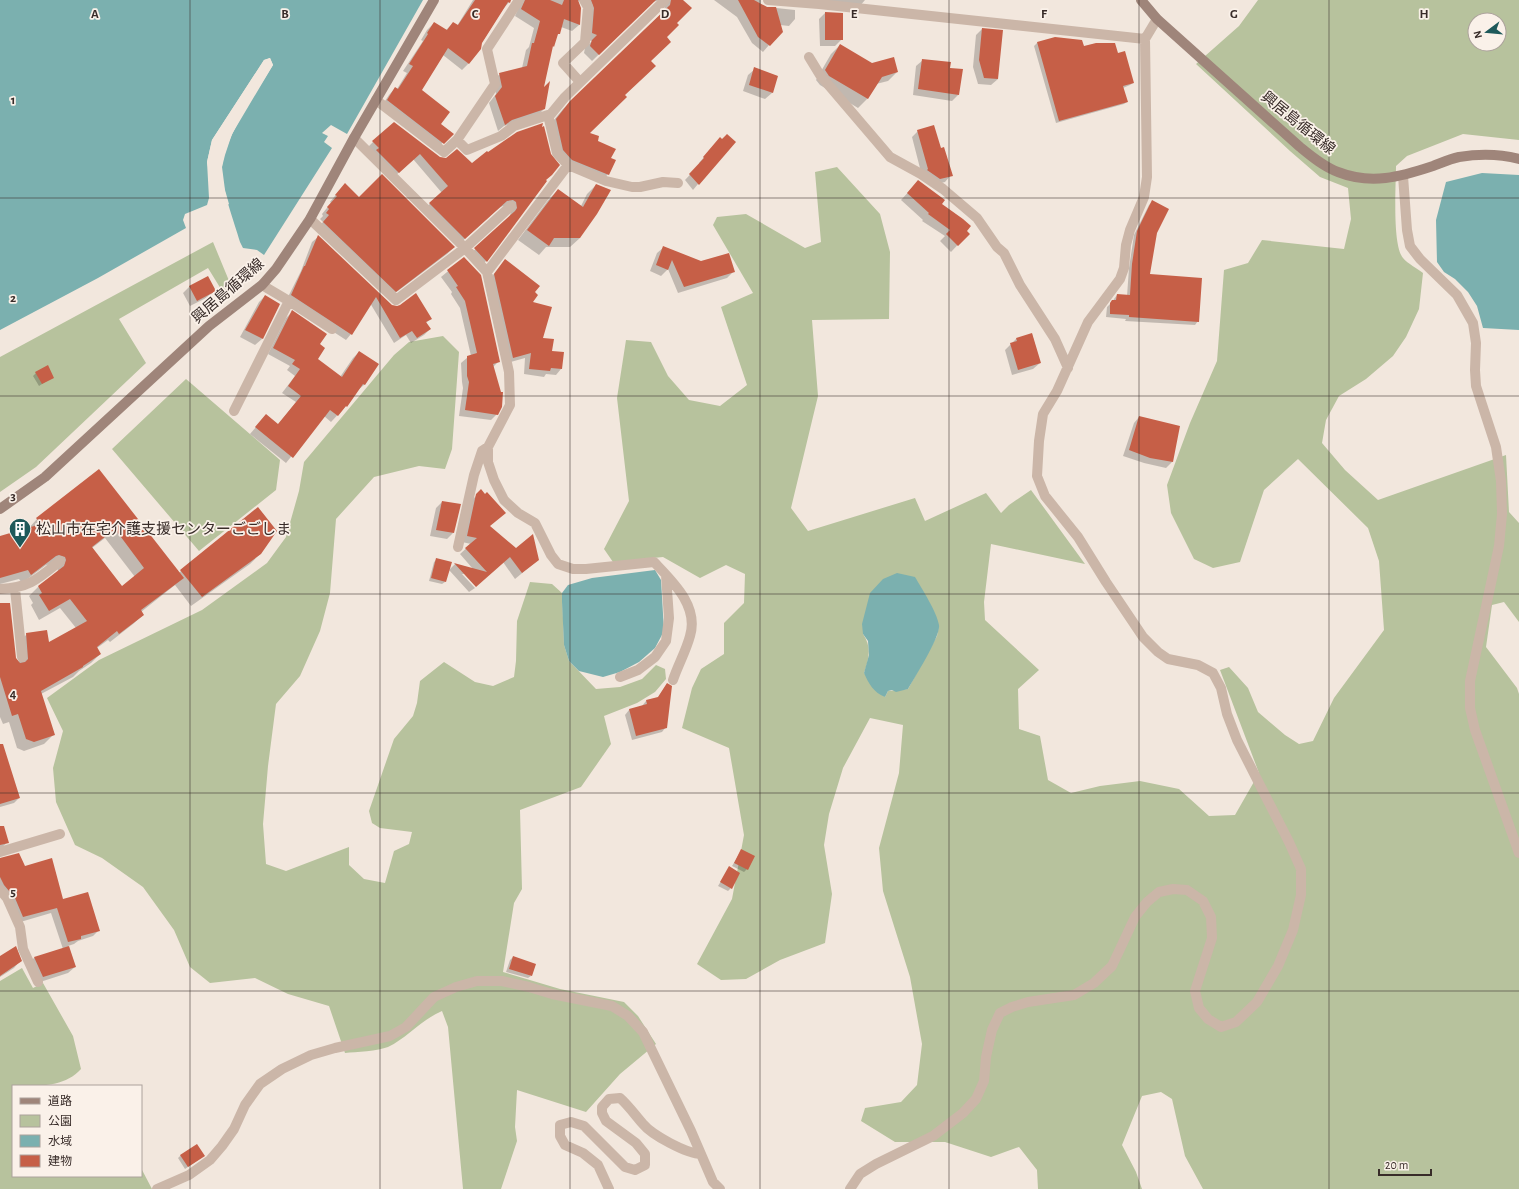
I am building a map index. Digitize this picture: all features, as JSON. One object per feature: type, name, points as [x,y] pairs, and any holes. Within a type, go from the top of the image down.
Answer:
[{"type":"main road","name":"興居島循環線","points":[[0,509],[45,477],[209,326],[262,284],[276,269],[310,219],[354,138],[434,0]]},
{"type":"main road","name":"興居島循環線","points":[[1141,0],[1157,19],[1300,147],[1337,172],[1356,177],[1379,180],[1403,176],[1457,157],[1484,155],[1519,159]]},
{"type":"street","points":[[376,100],[444,152],[457,140],[495,84],[487,49],[519,0]]},
{"type":"street","points":[[580,82],[563,63],[585,42],[588,7],[584,0]]},
{"type":"street","points":[[457,140],[467,150],[501,136],[514,126],[551,114],[564,97],[665,0]]},
{"type":"street","points":[[768,0],[1145,39]]},
{"type":"street","points":[[850,1189],[860,1174],[876,1164],[933,1136],[964,1113],[976,1098],[984,1081],[986,1057],[992,1030],[1000,1013],[1012,1006],[1028,1002],[1074,995],[1094,983],[1112,966],[1135,917],[1147,902],[1159,892],[1173,889],[1187,890],[1202,901],[1211,917],[1212,938],[1195,991],[1199,1008],[1208,1019],[1221,1027],[1236,1022],[1257,1002],[1278,966],[1293,930],[1301,895],[1301,869],[1289,842],[1237,740],[1227,714],[1221,688],[1213,673],[1198,665],[1168,659],[1158,652],[1143,637],[1078,537],[1045,496],[1036,476],[1043,414],[1057,391],[1088,322],[1120,279],[1124,268],[1126,246],[1130,230],[1144,197],[1147,177],[1145,39],[1157,19]]},
{"type":"street","points":[[809,57],[820,75],[890,157],[921,174],[943,189],[977,218],[997,247],[1004,253],[1020,285],[1055,339],[1068,368]]},
{"type":"street","points":[[548,115],[557,153],[568,165],[606,181],[632,186],[640,187],[663,182],[678,183]]},
{"type":"street","points":[[354,138],[465,248],[487,272],[509,372],[510,405],[488,447],[488,462],[504,500],[518,513],[535,523],[550,555],[558,564],[573,569],[586,569],[654,562],[685,597],[691,611],[691,636],[672,680]]},
{"type":"street","points":[[487,272],[568,165]]},
{"type":"street","points":[[1403,176],[1407,230],[1410,246],[1420,259],[1457,295],[1473,323],[1476,343],[1476,386],[1496,447],[1502,481],[1502,514],[1499,546],[1470,682],[1470,708],[1475,730],[1519,854]]},
{"type":"street","points":[[310,219],[396,300],[465,248],[511,206]]},
{"type":"street","points":[[262,284],[332,329]]},
{"type":"street","points":[[234,411],[289,301]]},
{"type":"street","points":[[458,547],[474,474],[482,451],[488,447]]},
{"type":"street","points":[[0,589],[15,589],[34,581],[60,561]]},
{"type":"street","points":[[620,677],[638,670],[655,657],[666,641],[669,618],[666,575]]},
{"type":"street","points":[[15,589],[22,657]]},
{"type":"street","points":[[0,852],[60,834]]},
{"type":"street","points":[[0,890],[7,898],[20,927],[23,949],[38,982]]},
{"type":"street","points":[[157,1189],[190,1175],[210,1160],[234,1129],[245,1105],[260,1084],[282,1069],[311,1055],[390,1036],[406,1027],[434,997],[456,987],[477,981],[502,981],[552,994],[612,1006],[628,1016],[643,1032],[691,1131],[713,1182],[720,1189]]},
{"type":"street","points":[[609,1189],[598,1165],[583,1153],[565,1145],[560,1136],[560,1125],[571,1122],[584,1126],[625,1167],[635,1170],[645,1165],[645,1154],[636,1143],[606,1121],[602,1114],[602,1107],[609,1099],[620,1098],[628,1105],[644,1126],[665,1141],[694,1154],[701,1154]]},
{"type":"green space","points":[[1258,0],[1519,0],[1519,140],[1463,134],[1407,156],[1396,166],[1395,214],[1397,241],[1403,258],[1423,273],[1419,309],[1406,337],[1393,356],[1366,379],[1339,396],[1326,420],[1322,443],[1345,470],[1378,500],[1506,455],[1509,512],[1519,523],[1519,622],[1504,602],[1492,605],[1486,647],[1517,688],[1519,694],[1519,1189],[1203,1189],[1185,1156],[1172,1099],[1161,1092],[1142,1096],[1122,1145],[1136,1172],[1142,1189],[1038,1189],[1037,1170],[1019,1147],[991,1157],[945,1142],[895,1142],[861,1121],[865,1108],[901,1102],[917,1085],[922,1044],[910,977],[883,891],[879,848],[899,773],[903,725],[870,718],[843,768],[829,814],[824,845],[832,894],[825,943],[780,960],[746,979],[721,980],[697,964],[732,899],[744,835],[729,748],[682,728],[692,688],[701,669],[724,654],[724,623],[744,603],[745,574],[726,565],[700,578],[663,557],[613,562],[604,549],[629,501],[617,398],[626,340],[651,342],[668,376],[689,400],[720,406],[747,385],[721,307],[753,293],[713,225],[717,217],[746,214],[805,248],[821,242],[815,172],[837,167],[880,214],[890,252],[889,319],[812,320],[818,396],[791,508],[808,531],[915,498],[925,521],[986,493],[1001,513],[1009,505],[1031,490],[1085,564],[991,544],[984,602],[985,620],[1039,670],[1018,689],[1019,729],[1040,736],[1048,780],[1071,793],[1100,786],[1140,781],[1179,789],[1209,816],[1235,815],[1259,773],[1220,670],[1229,667],[1248,688],[1258,712],[1285,735],[1299,744],[1313,741],[1334,698],[1384,630],[1379,561],[1368,528],[1298,459],[1264,490],[1240,562],[1213,568],[1194,559],[1171,513],[1167,485],[1190,423],[1217,361],[1224,270],[1248,263],[1262,240],[1344,249],[1351,219],[1348,188],[1320,177],[1196,64],[1239,26]],"holes":[[[939,626],[937,636],[908,689],[888,691],[885,697],[864,673],[869,648],[863,634]]]},
{"type":"green space","points":[[213,242],[232,288],[224,294],[208,268],[119,319],[146,363],[36,467],[0,492],[0,357]]},
{"type":"green space","points":[[443,336],[459,352],[452,449],[445,469],[419,466],[374,477],[336,519],[330,593],[320,631],[300,676],[276,704],[268,766],[263,824],[266,864],[286,871],[349,847],[349,865],[364,879],[385,883],[394,851],[409,844],[412,832],[380,828],[372,823],[369,811],[394,739],[413,716],[417,703],[420,681],[444,662],[475,682],[493,686],[514,677],[517,621],[530,582],[552,584],[562,593],[564,645],[569,661],[596,689],[620,687],[642,679],[656,665],[665,669],[666,679],[655,692],[637,703],[604,716],[611,744],[581,787],[520,810],[522,889],[514,903],[503,972],[560,989],[624,1002],[638,1016],[656,1044],[620,1074],[586,1112],[517,1090],[515,1127],[517,1141],[501,1189],[463,1189],[448,1027],[442,1011],[427,1019],[402,1039],[388,1047],[345,1053],[329,1006],[288,994],[255,978],[210,983],[190,967],[174,930],[143,887],[102,858],[75,845],[56,802],[53,768],[63,731],[47,698],[99,660],[202,610],[267,563],[286,537],[299,491],[304,462],[394,355],[409,342]]},
{"type":"green space","points":[[186,379],[280,460],[276,490],[199,551],[112,449]]},
{"type":"green space","points":[[22,968],[33,988],[43,983],[73,1036],[81,1069],[66,1080],[58,1083],[49,1085],[12,1085],[12,1177],[142,1177],[142,1170],[152,1189],[0,1189],[0,981]]},
{"type":"water","points":[[0,0],[423,0],[347,134],[331,125],[322,133],[328,136],[324,142],[332,148],[264,255],[257,250],[243,248],[240,242],[231,215],[222,175],[222,167],[224,155],[235,128],[273,65],[270,58],[264,60],[212,140],[207,162],[209,198],[207,205],[185,214],[183,220],[186,228],[98,278],[0,330]]},
{"type":"water","points":[[1482,173],[1519,175],[1519,330],[1483,328],[1477,306],[1468,292],[1455,279],[1444,272],[1437,262],[1436,220],[1446,182]]},
{"type":"water","points":[[655,570],[661,580],[664,631],[655,648],[639,662],[620,672],[603,677],[579,671],[569,661],[564,645],[562,593],[568,585],[592,578]]},
{"type":"water","points":[[897,573],[915,577],[938,620],[939,630],[927,657],[908,689],[896,692],[892,690],[888,691],[885,697],[877,693],[864,673],[869,655],[868,641],[863,634],[862,624],[870,593],[883,579]]},
{"type":"pier","points":[[270,58],[273,65],[232,134],[225,155],[222,167],[225,190],[229,204],[227,205],[223,191],[220,167],[223,155],[230,133],[271,65],[269,61],[265,61],[214,141],[209,162],[210,176],[207,162],[212,140],[264,60]]},
{"type":"building","points":[[475,0],[511,0],[510,3],[508,2],[482,43],[481,49],[469,64],[448,48],[422,90],[450,112],[441,124],[454,134],[444,144],[387,100],[395,87],[398,89],[413,66],[409,64],[434,22],[447,30],[453,22],[458,25]]},
{"type":"building","points":[[525,0],[550,0],[562,5],[564,0],[578,0],[581,8],[580,25],[564,19],[560,34],[558,34],[554,47],[553,46],[544,87],[550,81],[545,109],[512,120],[505,125],[495,96],[502,87],[499,73],[527,66],[532,43],[534,43],[540,21],[521,9]]},
{"type":"building","points":[[591,0],[656,0],[599,55],[590,46],[592,40],[597,35],[592,33],[594,8]]},
{"type":"building","points":[[671,0],[683,0],[692,8],[677,23],[679,25],[667,37],[671,42],[651,61],[656,66],[625,95],[627,97],[590,133],[599,136],[598,141],[616,149],[611,158],[616,160],[609,175],[572,160],[563,150],[556,119],[570,101],[670,5]]},
{"type":"building","points":[[738,0],[754,0],[767,7],[776,7],[783,32],[770,46],[758,37]]},
{"type":"building","points":[[825,12],[843,13],[843,40],[825,40]]},
{"type":"building","points":[[982,28],[1003,30],[998,79],[984,78],[979,60]]},
{"type":"building","points":[[1055,37],[1082,40],[1084,46],[1096,43],[1115,43],[1118,53],[1125,51],[1134,83],[1123,86],[1128,102],[1059,121],[1037,42]]},
{"type":"building","points":[[840,44],[872,63],[894,57],[898,72],[882,77],[868,99],[829,76],[825,70]]},
{"type":"building","points":[[922,59],[951,62],[950,68],[963,69],[959,95],[918,89]]},
{"type":"building","points":[[754,67],[778,76],[773,93],[749,85]]},
{"type":"building","points":[[394,122],[440,157],[446,158],[457,149],[472,163],[487,151],[488,152],[517,132],[543,123],[542,127],[544,126],[551,154],[560,165],[546,180],[547,181],[487,262],[474,248],[515,211],[517,208],[516,202],[513,200],[507,201],[465,239],[429,203],[448,186],[420,154],[399,173],[376,150],[379,148],[372,141]]},
{"type":"building","points":[[934,125],[941,148],[944,147],[953,176],[940,179],[927,170],[928,169],[917,130]]},
{"type":"building","points":[[727,134],[736,142],[699,185],[689,174],[704,158],[703,157],[720,137],[722,139]]},
{"type":"building","points":[[382,174],[455,247],[396,292],[323,222],[329,215],[326,213],[329,209],[327,207],[337,196],[335,195],[345,183],[359,197]]},
{"type":"building","points":[[918,180],[945,200],[942,204],[971,226],[967,231],[970,234],[958,246],[946,234],[950,230],[928,214],[929,213],[907,193]]},
{"type":"building","points":[[596,184],[611,190],[597,214],[580,238],[554,238],[549,246],[527,230],[558,189],[583,207]]},
{"type":"building","points":[[1152,200],[1169,209],[1157,233],[1150,274],[1202,278],[1199,322],[1129,317],[1129,315],[1110,314],[1110,303],[1112,300],[1116,300],[1117,294],[1130,295],[1132,264],[1137,231]]},
{"type":"building","points":[[318,235],[392,305],[400,305],[416,293],[432,319],[426,322],[431,329],[417,338],[412,331],[400,338],[376,297],[352,335],[291,295]]},
{"type":"building","points":[[663,246],[701,261],[729,253],[735,272],[684,287],[672,260],[668,270],[656,265]]},
{"type":"building","points":[[464,257],[481,275],[500,362],[493,364],[501,392],[503,392],[502,407],[498,415],[465,410],[469,382],[467,376],[467,356],[477,353],[465,301],[456,287],[458,286],[447,270]]},
{"type":"building","points":[[505,259],[540,286],[535,292],[538,295],[533,302],[552,307],[543,338],[554,339],[552,351],[564,352],[562,369],[551,368],[550,371],[529,369],[531,353],[513,358],[494,274]]},
{"type":"building","points":[[208,276],[216,291],[197,301],[189,286]]},
{"type":"building","points":[[265,295],[280,304],[263,339],[245,330]]},
{"type":"building","points":[[292,310],[327,334],[320,344],[325,348],[318,359],[342,377],[359,351],[379,364],[365,385],[363,384],[347,407],[346,406],[338,416],[330,410],[293,458],[255,427],[266,414],[278,424],[301,396],[288,386],[300,369],[292,364],[295,360],[273,348]]},
{"type":"building","points":[[1032,333],[1041,363],[1018,370],[1010,343],[1017,341],[1016,338]]},
{"type":"building","points":[[48,365],[54,378],[42,384],[35,372]]},
{"type":"building","points":[[1139,416],[1180,426],[1173,462],[1150,458],[1129,450]]},
{"type":"building","points":[[99,469],[184,578],[141,610],[144,615],[119,634],[117,631],[97,647],[101,654],[83,667],[41,691],[55,735],[34,742],[26,739],[18,714],[12,716],[0,677],[0,603],[10,603],[16,658],[20,663],[25,662],[28,659],[26,633],[47,630],[49,642],[87,621],[70,599],[49,611],[39,595],[42,593],[38,586],[64,566],[66,560],[65,557],[59,555],[56,556],[31,575],[28,570],[0,578],[0,536],[41,524],[36,518]],"holes":[[[115,529],[144,568],[122,586],[92,547]]]},
{"type":"building","points":[[481,489],[485,494],[487,492],[506,513],[490,526],[516,548],[533,534],[539,560],[522,573],[510,557],[476,587],[454,563],[487,572],[465,548],[477,538],[467,536],[476,494]]},
{"type":"building","points":[[442,501],[461,504],[454,533],[436,530]]},
{"type":"building","points":[[258,507],[277,531],[261,554],[202,597],[180,570]]},
{"type":"building","points":[[436,558],[452,562],[446,582],[431,578]]},
{"type":"building","points":[[667,683],[672,686],[667,728],[636,736],[629,709],[647,704],[646,700],[658,697]]},
{"type":"building","points":[[0,744],[3,744],[20,798],[0,804]]},
{"type":"building","points":[[0,826],[4,826],[9,843],[0,845]]},
{"type":"building","points":[[741,849],[755,856],[748,870],[734,863]]},
{"type":"building","points":[[19,853],[25,866],[52,858],[63,899],[88,892],[100,931],[81,936],[81,939],[68,942],[57,908],[23,917],[15,898],[4,885],[0,877],[0,858]]},
{"type":"building","points":[[729,866],[740,873],[732,889],[720,882]]},
{"type":"building","points":[[16,946],[22,961],[0,976],[0,956]]},
{"type":"building","points":[[69,946],[76,967],[43,977],[34,957]]},
{"type":"building","points":[[513,956],[536,964],[532,976],[509,969]]},
{"type":"building","points":[[197,1144],[205,1156],[188,1167],[180,1155]]},
{"type":"place","name":"松山市在宅介護支援センターごごしま","points":[[20,548]]}]
